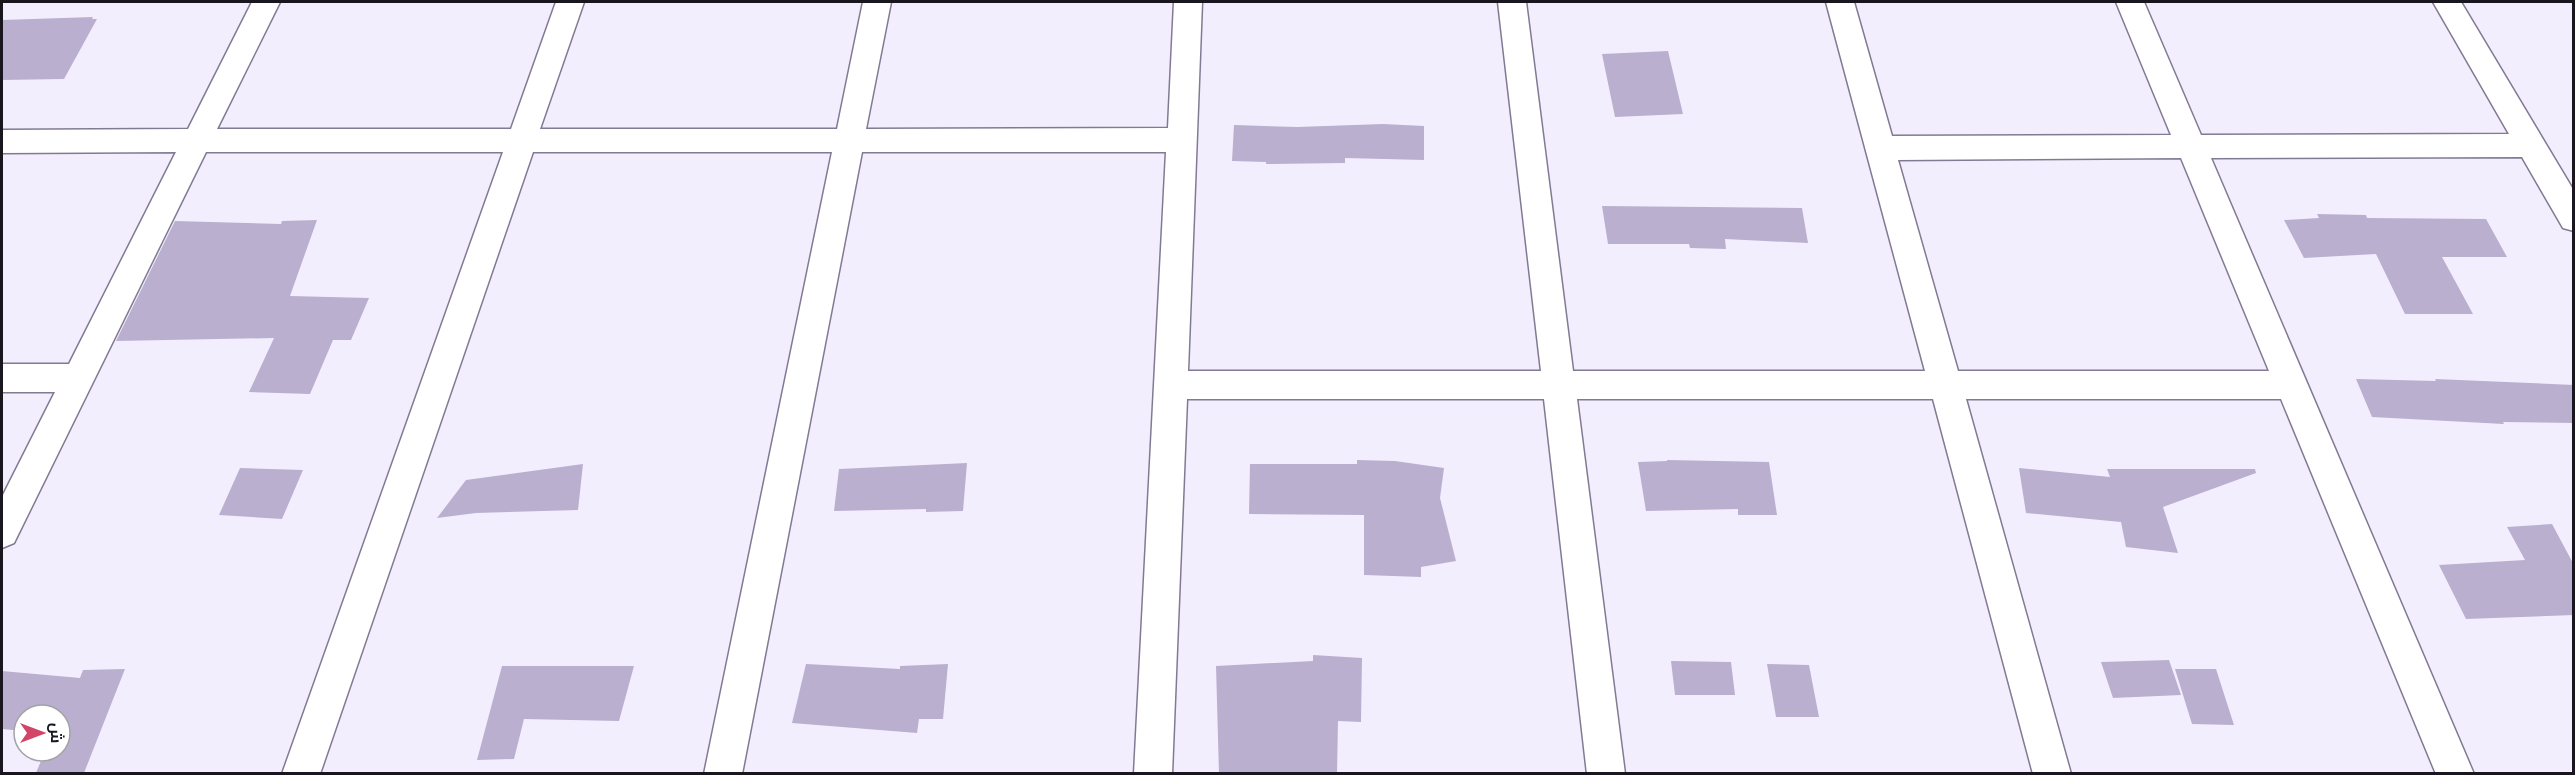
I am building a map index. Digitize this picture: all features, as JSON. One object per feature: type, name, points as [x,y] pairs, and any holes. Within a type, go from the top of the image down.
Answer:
[{"type":"street","points":[[2,532],[266,2]]},
{"type":"street","points":[[301,774],[570,2]]},
{"type":"street","points":[[723,774],[878,2]]},
{"type":"street","points":[[1153,774],[1188,2]]},
{"type":"street","points":[[1512,2],[1606,774]]},
{"type":"street","points":[[1840,2],[2052,774]]},
{"type":"street","points":[[2130,2],[2455,774]]},
{"type":"street","points":[[2447,2],[2574,219]]},
{"type":"street","points":[[2,141],[1182,140]]},
{"type":"street","points":[[1880,148],[2531,145]]},
{"type":"street","points":[[2,378],[78,378]]},
{"type":"street","points":[[1171,385],[2291,385]]},
{"type":"building","points":[[93,17],[92,19],[97,19],[64,79],[2,80],[2,20]]},
{"type":"building","points":[[1668,51],[1683,114],[1615,117],[1602,54]]},
{"type":"building","points":[[1383,124],[1424,126],[1424,160],[1345,158],[1345,163],[1266,164],[1266,162],[1232,161],[1234,125],[1297,127]]},
{"type":"building","points":[[1602,206],[1802,208],[1808,243],[1725,239],[1726,249],[1690,248],[1689,244],[1608,244]]},
{"type":"building","points":[[2317,214],[2366,215],[2367,218],[2486,219],[2507,257],[2442,257],[2473,314],[2405,314],[2376,254],[2304,258],[2284,220],[2319,218]]},
{"type":"building","points":[[317,220],[290,296],[369,298],[351,340],[333,340],[310,394],[249,392],[274,338],[116,341],[175,221],[281,224],[282,221]]},
{"type":"building","points":[[2356,379],[2436,381],[2435,379],[2574,385],[2574,423],[2503,422],[2504,424],[2372,417]]},
{"type":"building","points":[[1357,460],[1395,461],[1444,468],[1440,498],[1456,561],[1421,567],[1421,577],[1364,575],[1364,515],[1249,514],[1250,464],[1357,464]]},
{"type":"building","points":[[1667,460],[1769,462],[1777,515],[1738,515],[1738,509],[1646,511],[1638,462]]},
{"type":"building","points":[[967,463],[963,511],[926,512],[926,509],[834,511],[839,469]]},
{"type":"building","points":[[583,464],[578,510],[476,513],[437,518],[466,480]]},
{"type":"building","points":[[240,468],[303,470],[282,519],[219,515]]},
{"type":"building","points":[[2019,468],[2110,477],[2107,469],[2255,469],[2256,473],[2163,507],[2178,553],[2126,547],[2121,522],[2026,513]]},
{"type":"building","points":[[2552,524],[2574,565],[2574,615],[2466,619],[2439,565],[2525,560],[2507,527]]},
{"type":"building","points":[[1313,655],[1362,658],[1361,722],[1338,721],[1337,774],[1219,774],[1216,666],[1313,661]]},
{"type":"building","points":[[2169,660],[2181,695],[2113,698],[2101,662]]},
{"type":"building","points":[[1671,661],[1731,662],[1735,695],[1675,695]]},
{"type":"building","points":[[806,664],[900,669],[900,666],[948,664],[943,719],[919,719],[917,733],[792,723]]},
{"type":"building","points":[[1767,664],[1809,665],[1819,717],[1776,717]]},
{"type":"building","points":[[502,666],[634,666],[619,721],[524,719],[514,759],[477,760]]},
{"type":"building","points":[[125,669],[84,773],[36,773],[40,763],[72,763],[72,703],[12,703],[12,730],[2,729],[2,671],[80,678],[83,670]]},
{"type":"building","points":[[2175,669],[2216,669],[2234,725],[2192,724]]}]
